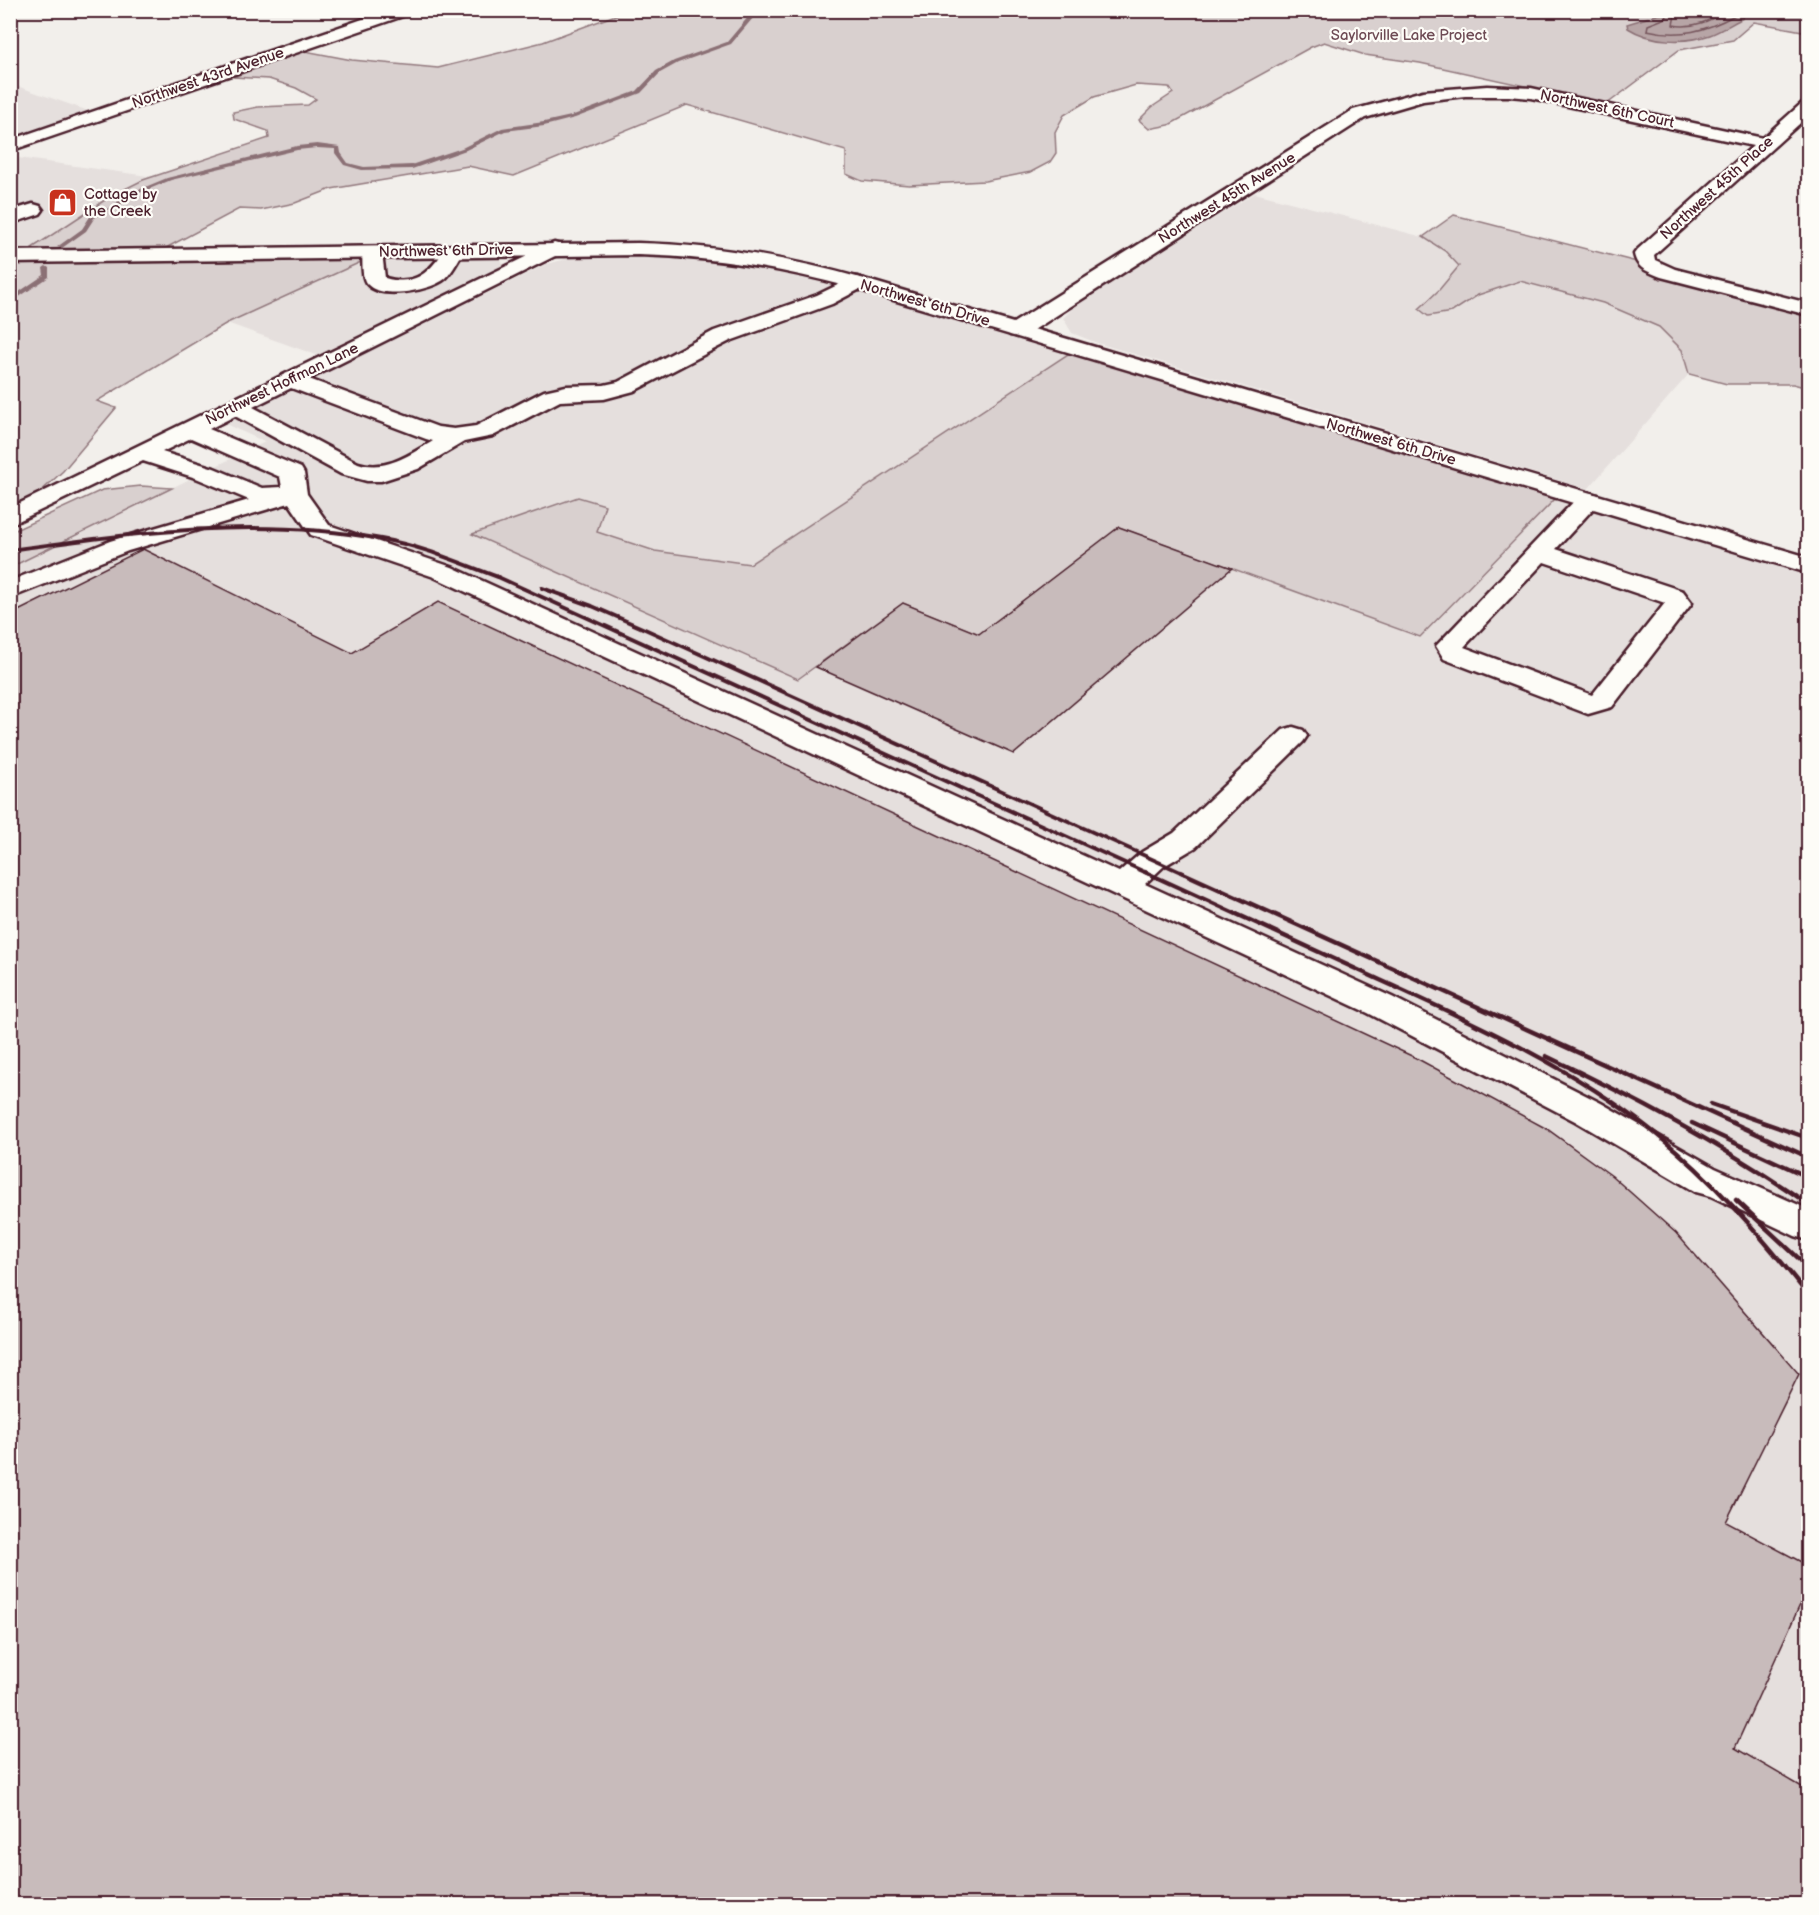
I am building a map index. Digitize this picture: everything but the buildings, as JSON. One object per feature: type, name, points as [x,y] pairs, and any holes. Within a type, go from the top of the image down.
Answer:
[{"type":"street","name":"Northwest 43rd Avenue","points":[[10,146],[406,10]]},
{"type":"street","name":"Northwest 6th Court","points":[[1446,91],[1502,90],[1531,93],[1767,144]]},
{"type":"street","name":"Northwest 45th Avenue","points":[[1018,330],[1359,114],[1388,103],[1446,91]]},
{"type":"street","name":"Northwest 45th Place","points":[[1809,107],[1644,254],[1646,263],[1668,273],[1809,309]]},
{"type":"street","points":[[10,218],[33,210]]},
{"type":"street","name":"Northwest 6th Drive","points":[[10,257],[372,252],[449,259],[554,249],[662,249],[728,254],[771,261],[857,283],[1018,330],[1809,565]]},
{"type":"street","name":"Northwest Hoffman Lane","points":[[10,518],[554,249]]},
{"type":"street","points":[[372,252],[375,281],[388,286],[417,286],[438,274],[449,259],[511,270]]},
{"type":"street","points":[[236,407],[257,416],[311,451],[361,473],[378,475],[394,471],[455,438],[481,433],[553,396],[611,391],[646,378],[722,336],[831,299],[857,283]]},
{"type":"street","points":[[291,380],[434,434],[455,438]]},
{"type":"street","points":[[190,429],[292,473],[295,494],[320,530],[443,572],[1380,1005],[1588,1112],[1709,1182],[1715,1182],[1809,1225]]},
{"type":"street","points":[[141,453],[205,473],[259,495],[295,494]]},
{"type":"street","points":[[10,590],[119,546],[295,494]]},
{"type":"street","points":[[1540,552],[1674,597],[1679,603],[1602,701],[1588,705],[1454,653],[1450,646],[1589,500]]},
{"type":"street","points":[[1123,886],[1153,859],[1185,840],[1293,736]]},
{"type":"shaded area","points":[[11,84],[100,115],[11,146]]},
{"type":"shaded area","points":[[11,157],[169,179],[45,257],[11,257]]},
{"type":"shaded area","points":[[1255,193],[1423,237],[1445,251],[1459,266],[1439,290],[1419,308],[1428,316],[1452,312],[1478,295],[1520,281],[1603,303],[1659,327],[1682,350],[1689,374],[1588,489],[1097,343],[1072,333],[1063,318],[1077,304]]},
{"type":"shaded area","points":[[582,255],[697,256],[758,263],[819,278],[1071,352],[750,564],[655,551],[597,532],[473,534],[816,667],[903,603],[980,634],[1119,527],[1420,636],[1555,499],[1808,573],[1802,587],[1808,589],[1808,1904],[11,1904],[11,567],[265,442],[223,423],[547,264]]},
{"type":"shaded area","points":[[374,256],[482,256],[501,259],[503,265],[482,280],[322,357],[227,323]]},
{"type":"green space","name":"Saylorville Lake Project","points":[[629,10],[1808,11],[1808,32],[1754,22],[1733,40],[1679,50],[1607,104],[1420,63],[1365,55],[1324,42],[1169,125],[1149,129],[1139,120],[1152,107],[1173,93],[1169,87],[1136,85],[1094,97],[1064,115],[1055,132],[1056,153],[1050,162],[1031,172],[985,181],[909,185],[862,181],[846,174],[846,151],[687,105],[514,176],[468,166],[331,189],[295,203],[261,210],[239,209],[164,249],[29,250],[111,196],[143,180],[269,138],[268,131],[234,119],[233,112],[258,107],[308,105],[316,99],[296,88],[269,79],[233,77],[305,51],[352,60],[438,68],[543,42]]},
{"type":"green space","points":[[1454,215],[1808,306],[1808,388],[1793,384],[1727,384],[1689,374],[1682,350],[1659,327],[1603,303],[1520,281],[1478,295],[1452,312],[1428,316],[1419,309],[1459,266],[1445,251],[1423,237]]},
{"type":"green space","points":[[374,256],[227,323],[97,401],[116,408],[63,471],[37,495],[11,505],[11,263],[219,262]]},
{"type":"green space","points":[[1071,352],[1555,499],[1420,637],[1119,527],[979,634],[903,603],[798,679],[472,534],[578,497],[605,505],[597,532],[655,551],[750,564]]},
{"type":"green space","points":[[141,486],[172,488],[11,567],[11,532],[102,490]]},
{"type":"water","points":[[1662,11],[1742,11],[1743,18],[1714,33],[1689,40],[1657,39],[1628,28],[1627,24],[1663,13]]},
{"type":"waterway","points":[[60,247],[84,230],[93,216],[112,209],[128,196],[169,179],[297,148],[317,146],[338,148],[338,153],[346,164],[364,169],[412,167],[464,149],[504,129],[544,124],[573,117],[639,92],[658,72],[676,62],[729,43],[751,17],[770,10]]},
{"type":"waterway","points":[[10,301],[47,276],[46,268]]},
{"type":"railway","points":[[10,550],[149,533],[242,528],[335,532],[411,546],[498,577],[1149,874]]},
{"type":"railway","points":[[542,588],[592,606],[647,630],[1185,874]]},
{"type":"railway","points":[[1145,872],[1487,1030],[1592,1088],[1656,1134],[1698,1170],[1755,1231],[1808,1295]]},
{"type":"railway","points":[[1181,872],[1808,1157]]},
{"type":"railway","points":[[1546,1056],[1680,1124],[1745,1162],[1808,1204]]},
{"type":"railway","points":[[1711,1104],[1808,1138]]},
{"type":"railway","points":[[1692,1123],[1808,1177]]},
{"type":"railway","points":[[1736,1200],[1808,1267]]},
{"type":"place","name":"Cottage by the Creek","points":[[63,203]]}]
